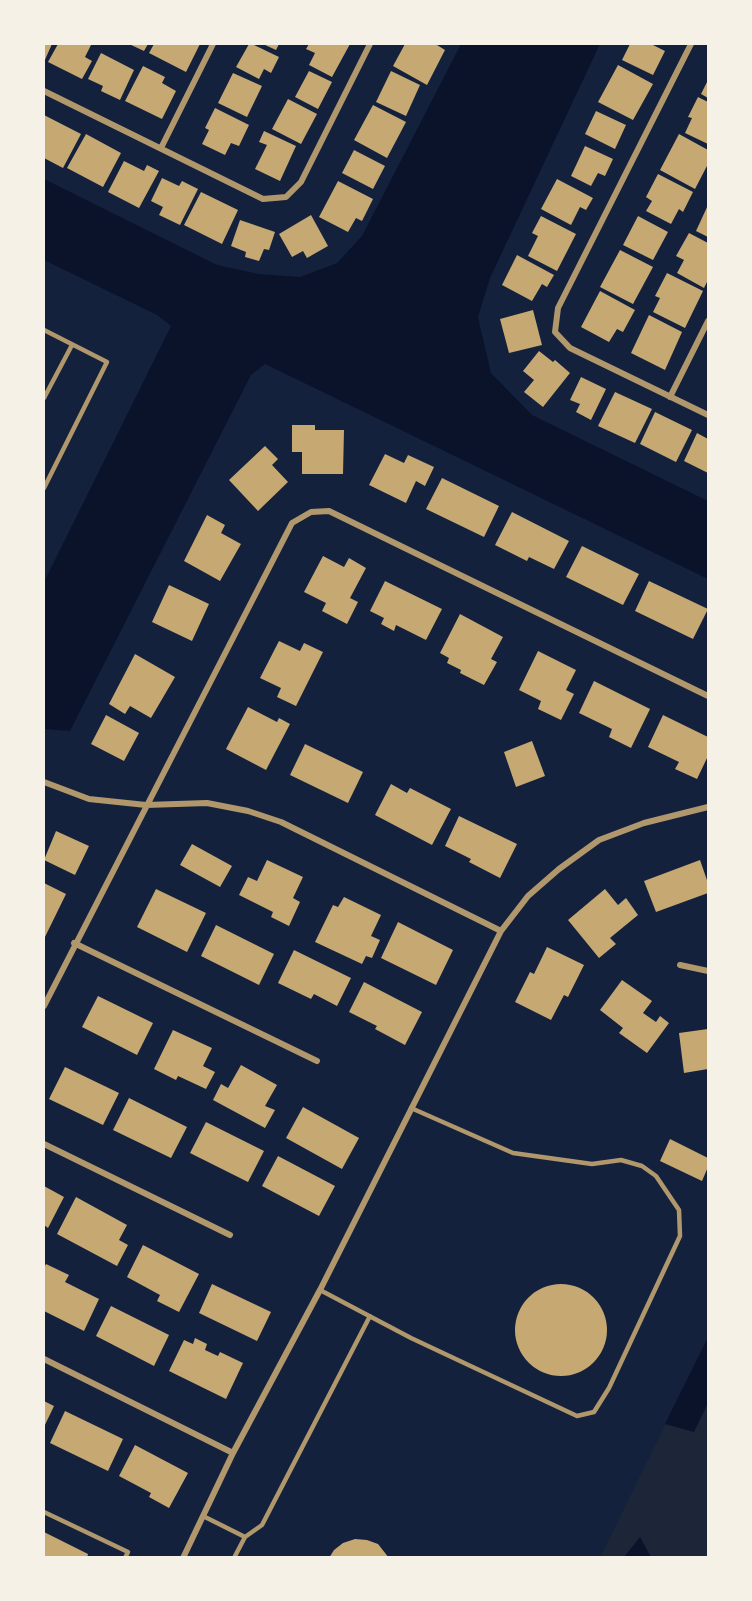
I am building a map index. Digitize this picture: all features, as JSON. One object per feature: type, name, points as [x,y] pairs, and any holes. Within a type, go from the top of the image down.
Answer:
[{"type":"street","points":[[161,148],[213,44]]},
{"type":"street","points":[[44,91],[263,199],[286,197],[301,182],[370,44]]},
{"type":"street","points":[[692,44],[558,308],[555,332],[570,348],[708,415]]},
{"type":"street","points":[[670,397],[708,321]]},
{"type":"street","points":[[44,1006],[74,943],[292,523],[310,512],[329,512],[708,696]]},
{"type":"street","points":[[44,782],[89,799],[146,805],[207,803],[248,811],[281,822],[501,931]]},
{"type":"street","points":[[183,1557],[233,1453],[320,1290],[501,931],[528,896],[559,869],[599,840],[644,823],[708,807]]},
{"type":"street","points":[[74,943],[317,1061]]},
{"type":"street","points":[[680,965],[708,971]]},
{"type":"street","points":[[44,1144],[230,1236]]},
{"type":"street","points":[[44,1359],[233,1453]]},
{"type":"lane","points":[[44,330],[107,362],[44,488]]},
{"type":"lane","points":[[44,398],[72,345]]},
{"type":"lane","points":[[320,1290],[468,1366],[577,1416],[594,1412],[609,1388],[680,1236],[680,1210],[656,1176],[642,1166],[621,1160],[592,1164],[513,1152],[411,1108]]},
{"type":"lane","points":[[234,1557],[245,1536],[262,1525],[370,1316]]},
{"type":"lane","points":[[44,1512],[128,1552],[125,1557]]},
{"type":"lane","points":[[203,1516],[245,1536]]},
{"type":"shaded area","points":[[461,44],[600,44],[490,278],[478,317],[491,373],[532,415],[708,501],[708,579],[265,364],[251,375],[70,731],[44,729],[44,582],[171,326],[157,315],[44,260],[44,179],[217,265],[259,274],[300,277],[337,263],[362,236]]},
{"type":"shaded area","points":[[708,1337],[708,1557],[600,1558]]},
{"type":"shaded area","points":[[708,1337],[708,1403],[694,1432],[665,1424]]},
{"type":"shaded area","points":[[640,1537],[651,1557],[624,1557]]},
{"type":"building","points":[[44,44],[52,44],[44,62]]},
{"type":"building","points":[[58,44],[91,45],[85,57],[92,61],[82,79],[48,62]]},
{"type":"building","points":[[129,44],[148,44],[144,51]]},
{"type":"building","points":[[154,44],[200,44],[186,72],[149,53]]},
{"type":"building","points":[[249,44],[279,57],[271,73],[264,69],[259,79],[236,67]]},
{"type":"building","points":[[263,44],[279,44],[276,50]]},
{"type":"building","points":[[309,44],[350,44],[332,77],[309,65],[315,53],[306,49]]},
{"type":"building","points":[[405,44],[438,44],[445,50],[427,85],[393,66]]},
{"type":"building","points":[[630,44],[651,44],[665,51],[653,75],[622,60]]},
{"type":"building","points":[[101,53],[134,70],[120,100],[101,91],[103,86],[88,79]]},
{"type":"building","points":[[618,65],[653,84],[633,120],[598,102]]},
{"type":"building","points":[[143,66],[165,77],[162,83],[176,91],[162,119],[125,101]]},
{"type":"building","points":[[309,71],[332,82],[318,109],[295,97]]},
{"type":"building","points":[[391,71],[420,85],[406,116],[376,102]]},
{"type":"building","points":[[233,73],[262,86],[247,117],[218,103]]},
{"type":"building","points":[[708,80],[708,98],[701,94]]},
{"type":"building","points":[[698,97],[708,102],[708,144],[685,133],[692,118],[688,117]]},
{"type":"building","points":[[288,99],[317,114],[301,144],[272,129]]},
{"type":"building","points":[[373,105],[406,122],[387,158],[354,140]]},
{"type":"building","points":[[215,108],[249,125],[239,146],[231,143],[225,155],[202,144],[209,130],[205,128]]},
{"type":"building","points":[[596,111],[626,125],[615,149],[585,134]]},
{"type":"building","points":[[44,115],[81,134],[63,168],[44,158]]},
{"type":"building","points":[[264,131],[296,146],[280,181],[255,169],[267,145],[259,142]]},
{"type":"building","points":[[86,134],[121,153],[103,187],[67,168]]},
{"type":"building","points":[[679,134],[708,150],[708,164],[695,189],[660,170]]},
{"type":"building","points":[[585,146],[613,159],[605,176],[598,173],[591,186],[571,176]]},
{"type":"building","points":[[354,150],[385,166],[373,189],[342,173]]},
{"type":"building","points":[[124,161],[144,171],[147,165],[159,171],[139,208],[108,192]]},
{"type":"building","points":[[658,174],[693,192],[683,212],[679,209],[671,224],[646,211],[652,201],[646,197]]},
{"type":"building","points":[[162,178],[179,186],[182,181],[198,189],[180,225],[159,215],[163,207],[151,201]]},
{"type":"building","points":[[557,179],[593,198],[586,210],[580,207],[571,225],[541,209]]},
{"type":"building","points":[[338,181],[373,199],[362,221],[356,218],[348,232],[319,217]]},
{"type":"building","points":[[201,192],[238,210],[222,244],[184,225]]},
{"type":"building","points":[[708,205],[708,237],[696,231]]},
{"type":"building","points":[[311,215],[328,246],[307,258],[303,251],[292,257],[279,234]]},
{"type":"building","points":[[541,216],[576,234],[557,271],[528,256],[538,236],[532,233]]},
{"type":"building","points":[[638,216],[668,232],[653,260],[623,245]]},
{"type":"building","points":[[240,220],[275,232],[269,250],[264,249],[259,261],[245,257],[246,252],[231,246]]},
{"type":"building","points":[[689,233],[708,243],[708,280],[704,288],[677,273],[684,260],[676,256]]},
{"type":"building","points":[[620,250],[653,267],[633,304],[600,287]]},
{"type":"building","points":[[517,255],[554,275],[547,287],[542,284],[532,301],[502,285]]},
{"type":"building","points":[[667,273],[703,291],[685,328],[653,312],[660,298],[655,296]]},
{"type":"building","points":[[600,291],[635,310],[623,332],[617,329],[609,342],[581,327]]},
{"type":"building","points":[[533,310],[542,345],[509,353],[500,319]]},
{"type":"building","points":[[649,315],[682,332],[665,370],[631,353]]},
{"type":"building","points":[[539,351],[553,362],[555,360],[570,373],[543,407],[524,392],[534,380],[523,371]]},
{"type":"building","points":[[581,377],[606,389],[591,420],[576,412],[580,404],[570,400]]},
{"type":"building","points":[[615,392],[652,409],[635,443],[598,426]]},
{"type":"building","points":[[655,412],[692,430],[676,462],[640,444]]},
{"type":"building","points":[[292,425],[315,425],[315,430],[344,430],[343,474],[302,474],[302,452],[292,452]]},
{"type":"building","points":[[697,433],[708,439],[708,473],[684,461]]},
{"type":"building","points":[[265,446],[278,459],[272,465],[288,482],[258,511],[229,480]]},
{"type":"building","points":[[385,454],[404,463],[408,455],[434,467],[425,486],[416,481],[406,503],[369,485]]},
{"type":"building","points":[[442,478],[499,506],[484,537],[426,509]]},
{"type":"building","points":[[512,512],[569,541],[554,569],[529,557],[527,561],[495,545]]},
{"type":"building","points":[[207,515],[225,525],[221,533],[241,544],[220,581],[184,561]]},
{"type":"building","points":[[582,546],[639,574],[623,605],[566,577]]},
{"type":"building","points":[[323,556],[344,567],[349,558],[366,568],[350,598],[358,602],[347,624],[322,611],[326,603],[304,592]]},
{"type":"building","points":[[385,581],[442,609],[426,640],[396,625],[394,631],[381,624],[384,618],[370,611]]},
{"type":"building","points":[[649,581],[708,609],[693,639],[635,611]]},
{"type":"building","points":[[169,585],[209,604],[192,641],[152,622]]},
{"type":"building","points":[[460,614],[503,637],[491,659],[497,662],[484,685],[460,673],[461,670],[447,663],[449,658],[440,653]]},
{"type":"building","points":[[279,641],[300,651],[304,643],[323,652],[296,706],[277,697],[281,688],[260,678]]},
{"type":"building","points":[[538,651],[576,670],[566,690],[574,694],[561,720],[538,709],[541,701],[519,690]]},
{"type":"building","points":[[135,654],[175,677],[151,718],[130,706],[125,714],[109,704]]},
{"type":"building","points":[[594,681],[650,709],[631,748],[609,737],[612,729],[579,713]]},
{"type":"building","points":[[248,707],[277,722],[279,718],[290,724],[266,770],[226,749]]},
{"type":"building","points":[[106,715],[139,733],[124,761],[91,744]]},
{"type":"building","points":[[663,715],[708,737],[708,756],[697,779],[675,769],[679,762],[648,747]]},
{"type":"building","points":[[532,741],[545,776],[516,787],[504,752]]},
{"type":"building","points":[[305,744],[363,772],[348,803],[290,775]]},
{"type":"building","points":[[391,784],[407,793],[410,788],[451,809],[432,845],[375,815]]},
{"type":"building","points":[[459,816],[517,844],[500,878],[469,862],[471,859],[445,846]]},
{"type":"building","points":[[56,831],[89,846],[75,875],[44,860]]},
{"type":"building","points":[[192,844],[232,866],[220,887],[180,865]]},
{"type":"building","points":[[267,860],[303,877],[293,898],[300,902],[289,926],[271,917],[273,912],[239,895],[248,877],[257,881]]},
{"type":"building","points":[[700,860],[708,883],[708,893],[656,912],[644,881]]},
{"type":"building","points":[[44,883],[66,894],[44,939]]},
{"type":"building","points":[[156,889],[206,913],[187,952],[137,927]]},
{"type":"building","points":[[605,889],[618,905],[626,898],[638,915],[610,938],[616,944],[599,958],[568,920]]},
{"type":"building","points":[[344,897],[381,915],[371,936],[380,940],[372,958],[366,956],[362,964],[315,942],[333,905],[338,907]]},
{"type":"building","points":[[398,922],[453,950],[436,985],[381,958]]},
{"type":"building","points":[[216,925],[274,954],[259,985],[201,956]]},
{"type":"building","points":[[547,947],[584,965],[568,997],[564,995],[551,1020],[515,1002],[530,972],[534,974]]},
{"type":"building","points":[[294,950],[351,978],[337,1006],[314,994],[311,999],[278,983]]},
{"type":"building","points":[[622,980],[652,1001],[643,1013],[656,1022],[660,1016],[669,1023],[647,1053],[619,1033],[623,1028],[600,1010]]},
{"type":"building","points":[[364,982],[422,1012],[405,1045],[375,1029],[377,1026],[349,1012]]},
{"type":"building","points":[[98,996],[153,1023],[137,1055],[82,1027]]},
{"type":"building","points":[[708,1029],[708,1069],[684,1073],[679,1033]]},
{"type":"building","points":[[173,1030],[212,1048],[203,1066],[215,1072],[206,1089],[178,1076],[176,1080],[154,1069]]},
{"type":"building","points":[[241,1065],[277,1085],[265,1106],[275,1110],[265,1128],[213,1100],[221,1084],[228,1088]]},
{"type":"building","points":[[65,1067],[119,1093],[103,1125],[49,1099]]},
{"type":"building","points":[[129,1098],[187,1127],[171,1158],[113,1130]]},
{"type":"building","points":[[303,1107],[359,1138],[342,1169],[286,1138]]},
{"type":"building","points":[[206,1122],[264,1151],[248,1182],[190,1153]]},
{"type":"building","points":[[670,1139],[708,1158],[708,1167],[702,1181],[660,1161]]},
{"type":"building","points":[[278,1156],[335,1186],[319,1216],[262,1186]]},
{"type":"building","points":[[44,1186],[64,1197],[48,1228],[44,1225]]},
{"type":"building","points":[[76,1197],[127,1225],[119,1240],[128,1245],[117,1266],[57,1234]]},
{"type":"building","points":[[143,1245],[199,1274],[179,1312],[157,1301],[160,1295],[127,1277]]},
{"type":"building","points":[[46,1264],[69,1275],[65,1282],[99,1299],[84,1331],[44,1311],[44,1268]]},
{"type":"building","points":[[212,1284],[271,1312],[257,1341],[199,1313]]},
{"type":"building","points":[[561,1284],[579,1287],[594,1297],[604,1312],[607,1330],[604,1348],[594,1363],[579,1373],[561,1376],[543,1373],[528,1363],[518,1348],[515,1330],[518,1312],[528,1297],[543,1287]]},
{"type":"building","points":[[111,1306],[169,1335],[154,1366],[96,1336]]},
{"type":"building","points":[[195,1338],[207,1344],[205,1350],[218,1356],[220,1352],[243,1363],[226,1399],[169,1371],[184,1340],[193,1344]]},
{"type":"building","points":[[44,1401],[54,1406],[44,1427]]},
{"type":"building","points":[[65,1411],[123,1439],[108,1471],[50,1443]]},
{"type":"building","points":[[135,1445],[188,1473],[169,1508],[149,1497],[151,1493],[119,1476]]},
{"type":"building","points":[[44,1532],[88,1554],[87,1558],[44,1558]]},
{"type":"building","points":[[355,1539],[378,1544],[389,1558],[329,1558],[334,1550],[343,1543]]}]
